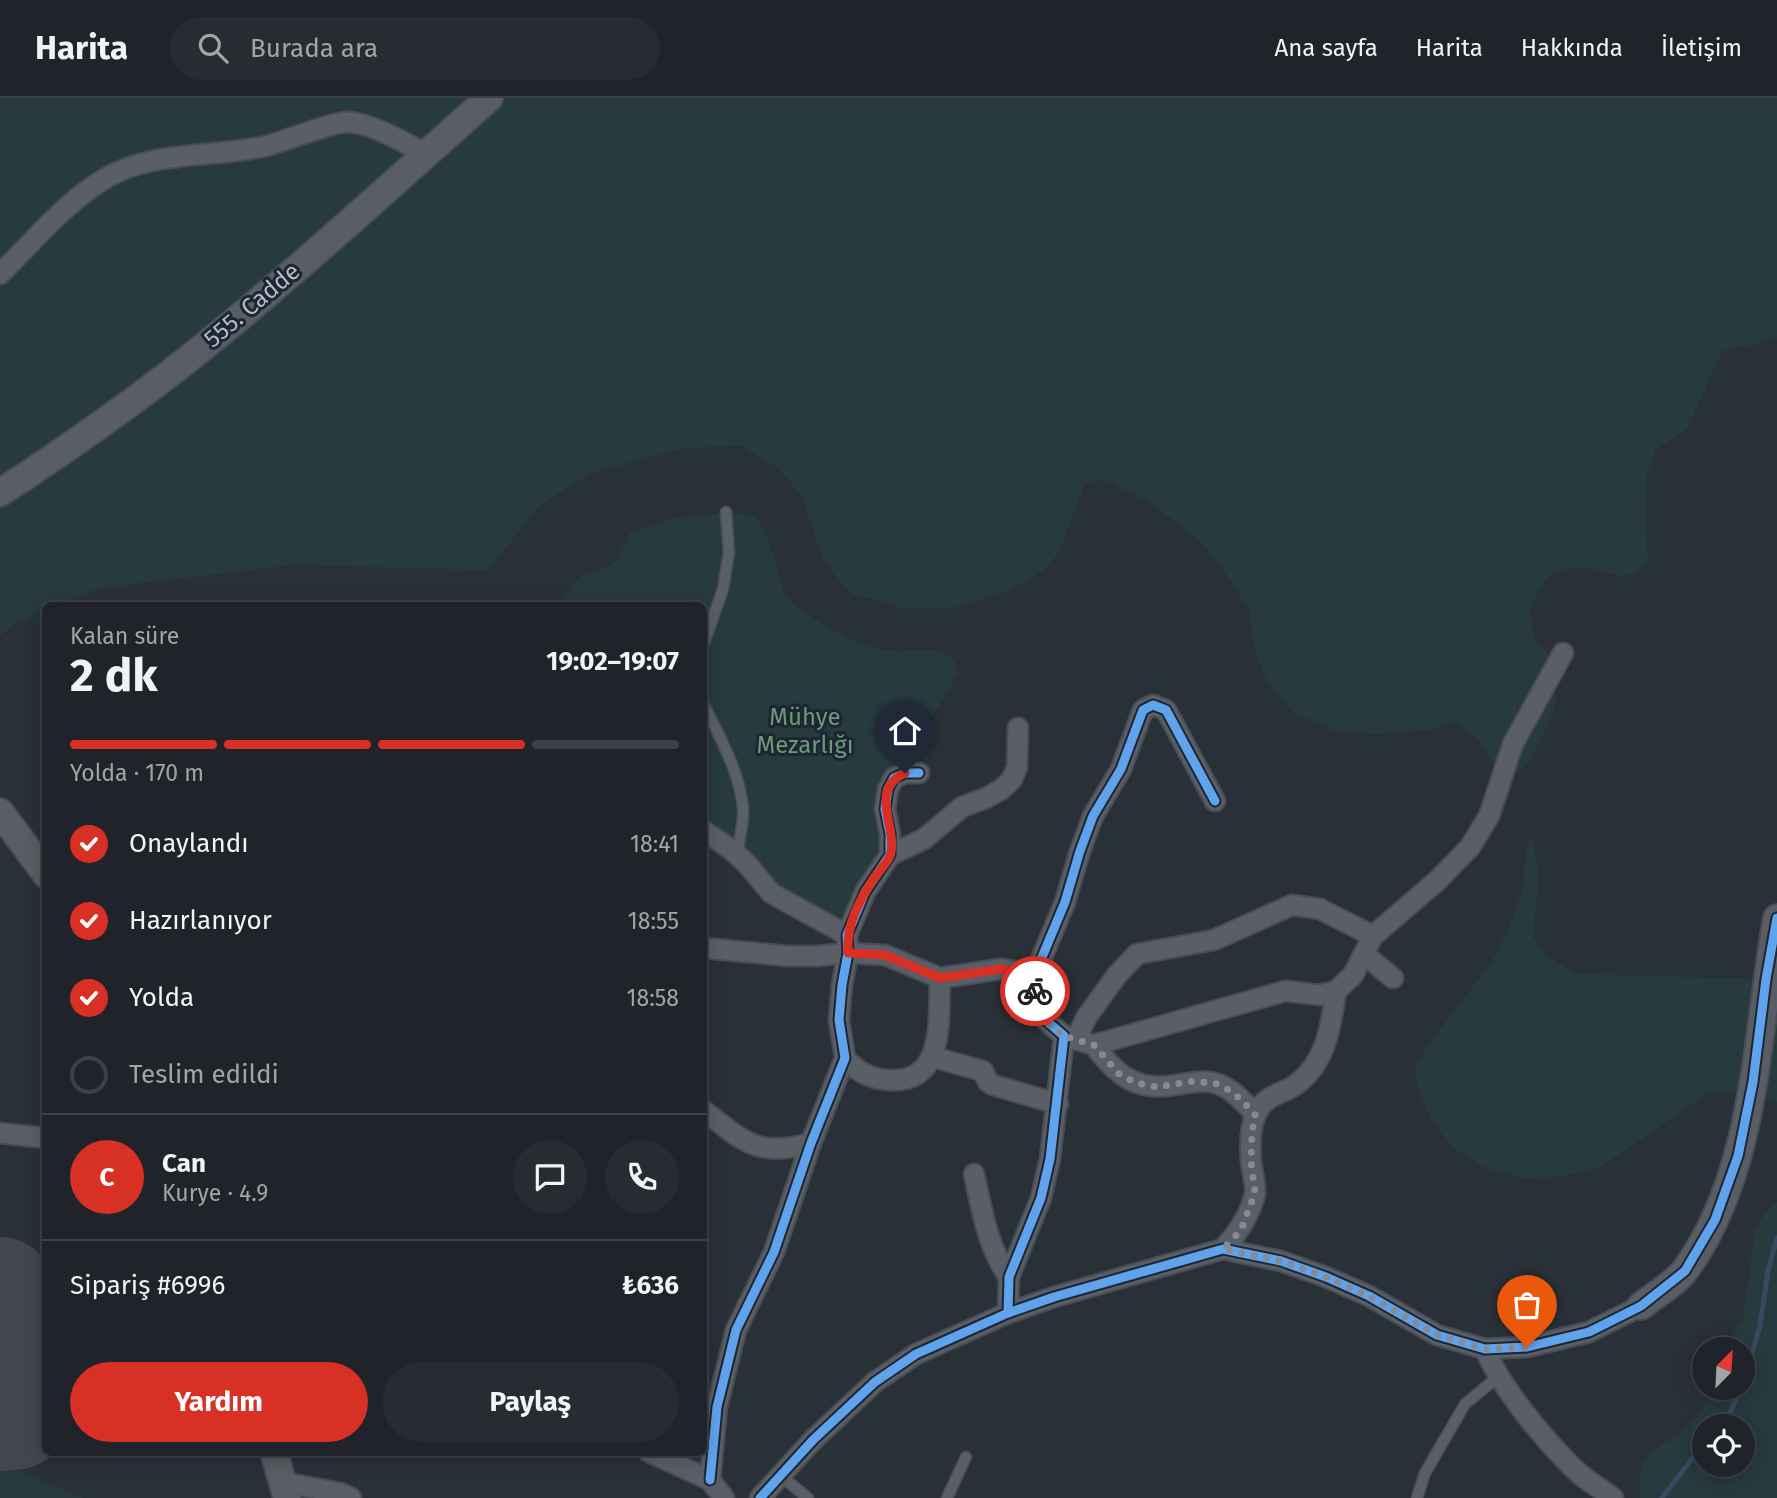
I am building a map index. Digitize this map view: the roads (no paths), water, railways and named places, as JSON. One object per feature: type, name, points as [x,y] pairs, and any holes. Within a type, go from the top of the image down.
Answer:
[{"type":"street","name":"555. Cadde","points":[[0,493],[98,427],[188,359],[489,98]]},
{"type":"street","points":[[0,274],[78,196],[108,176],[131,167],[185,154],[264,146],[346,122],[367,127],[426,154]]},
{"type":"street","points":[[1078,1040],[1285,991],[1320,995],[1336,991],[1353,975],[1373,936],[1438,880],[1470,847],[1489,816],[1513,744],[1563,653]]},
{"type":"street","points":[[1215,801],[1166,710],[1153,705],[1143,710],[1121,769],[1093,816],[1065,902],[1035,974],[1035,999],[1040,1015],[1078,1040],[1119,1074],[1136,1083],[1157,1087],[1194,1081],[1218,1084],[1234,1093],[1255,1114]]},
{"type":"street","points":[[940,978],[938,1032],[933,1057],[921,1072],[905,1080],[886,1080],[853,1068],[845,1058],[839,1020],[848,944],[865,892],[890,855],[924,839],[961,807],[986,798],[1013,779],[1019,749],[1018,728]]},
{"type":"street","points":[[890,855],[890,834],[885,809],[888,789],[894,778],[905,773],[919,773]]},
{"type":"street","points":[[0,812],[35,847],[42,864]]},
{"type":"street","points":[[707,833],[737,855],[771,893],[848,944],[885,955],[940,978],[1001,969],[1035,974]]},
{"type":"street","points":[[1008,1313],[1009,1277],[1041,1198],[1058,1104],[1078,1040],[1086,1018],[1117,975],[1137,954],[1214,940],[1292,905],[1320,909],[1373,936]]},
{"type":"street","points":[[760,1498],[813,1440],[875,1382],[916,1354],[1008,1313],[1054,1297],[1223,1249],[1281,1261],[1326,1277],[1369,1296],[1437,1335],[1485,1349],[1527,1347],[1589,1332],[1641,1307],[1685,1271],[1715,1220],[1738,1156],[1753,1082],[1777,918]]},
{"type":"street","points":[[707,948],[817,956],[848,944]]},
{"type":"street","points":[[1365,955],[1393,978]]},
{"type":"street","points":[[1223,1249],[1241,1230],[1255,1193],[1251,1161],[1255,1114],[1269,1097],[1297,1084],[1312,1069],[1326,1047],[1336,991]]},
{"type":"street","points":[[933,1057],[983,1070],[988,1082],[1058,1104]]},
{"type":"street","points":[[709,1480],[710,1400],[737,1330],[774,1252],[811,1143],[845,1058]]},
{"type":"street","points":[[707,1113],[738,1137],[763,1149],[785,1150],[811,1143]]},
{"type":"street","points":[[0,1133],[42,1138]]},
{"type":"street","points":[[974,1174],[986,1230],[996,1259],[1009,1277]]},
{"type":"street","points":[[1485,1349],[1499,1376],[1533,1422],[1575,1470],[1613,1498]]},
{"type":"street","points":[[275,1456],[285,1490],[340,1493],[351,1498]]},
{"type":"street","points":[[658,1456],[709,1480],[724,1498]]},
{"type":"lane","points":[[707,634],[723,589],[729,552],[726,512]]},
{"type":"lane","points":[[707,711],[726,749],[739,784],[743,812],[737,855]]},
{"type":"lane","points":[[1417,1498],[1426,1473],[1465,1404],[1499,1376]]},
{"type":"lane","points":[[947,1498],[966,1457]]},
{"type":"lane","points":[[781,1476],[808,1498]]},
{"type":"waterway","points":[[1755,1343],[1777,1238]]},
{"type":"waterway","points":[[1729,1414],[1736,1400]]},
{"type":"waterway","points":[[1662,1498],[1692,1459]]},
{"type":"park label","name":"Mühye Mezarlığı","points":[[805,731]]}]
